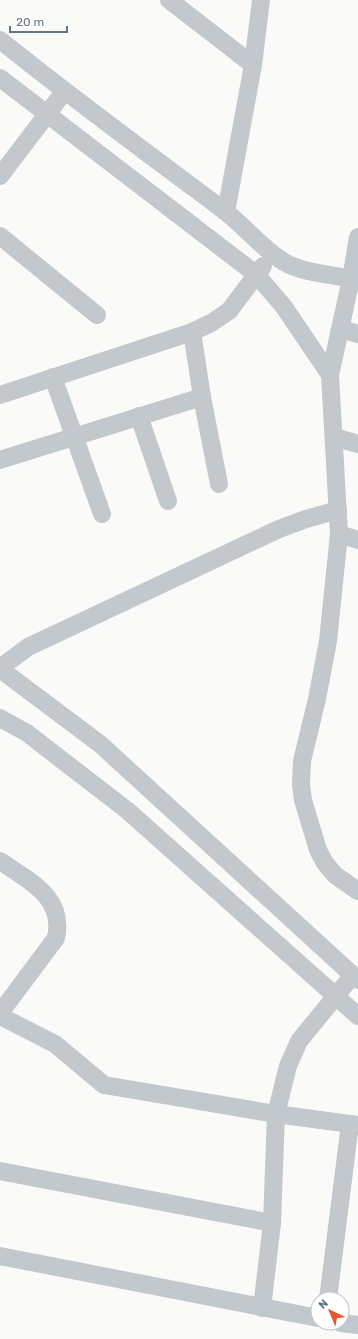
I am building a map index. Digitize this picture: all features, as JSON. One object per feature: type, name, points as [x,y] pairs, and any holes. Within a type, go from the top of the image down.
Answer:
[{"type":"street","points":[[169,0],[252,65]]},
{"type":"street","points":[[226,212],[252,65],[261,0]]},
{"type":"street","points":[[0,40],[64,92],[226,212],[272,254],[285,263],[298,268],[352,279]]},
{"type":"street","points":[[0,78],[257,275],[268,286],[284,307],[330,375]]},
{"type":"street","points":[[0,176],[64,92]]},
{"type":"street","points":[[0,236],[97,315]]},
{"type":"street","points":[[358,237],[352,279],[330,375],[339,534],[328,641],[317,699],[302,761],[301,785],[303,800],[318,850],[335,875],[358,891]]},
{"type":"street","points":[[0,394],[192,332],[212,323],[229,311],[272,254]]},
{"type":"street","points":[[341,329],[358,334]]},
{"type":"street","points":[[192,332],[202,396],[219,484]]},
{"type":"street","points":[[53,377],[102,514]]},
{"type":"street","points":[[0,460],[202,396]]},
{"type":"street","points":[[139,416],[168,500]]},
{"type":"street","points":[[334,437],[358,444]]},
{"type":"street","points":[[262,1308],[272,1223],[276,1114],[288,1066],[299,1041],[335,996],[355,977],[100,744],[0,668],[28,647],[279,529],[306,519],[338,510]]},
{"type":"street","points":[[339,534],[358,540]]},
{"type":"street","points":[[0,718],[27,733],[128,811],[358,1016]]},
{"type":"street","points":[[0,861],[41,888],[54,908],[58,926],[56,938],[0,1014],[55,1044],[104,1085],[276,1114],[354,1124],[329,1291]]},
{"type":"street","points":[[0,1171],[272,1223]]},
{"type":"street","points":[[0,1256],[310,1317]]}]
